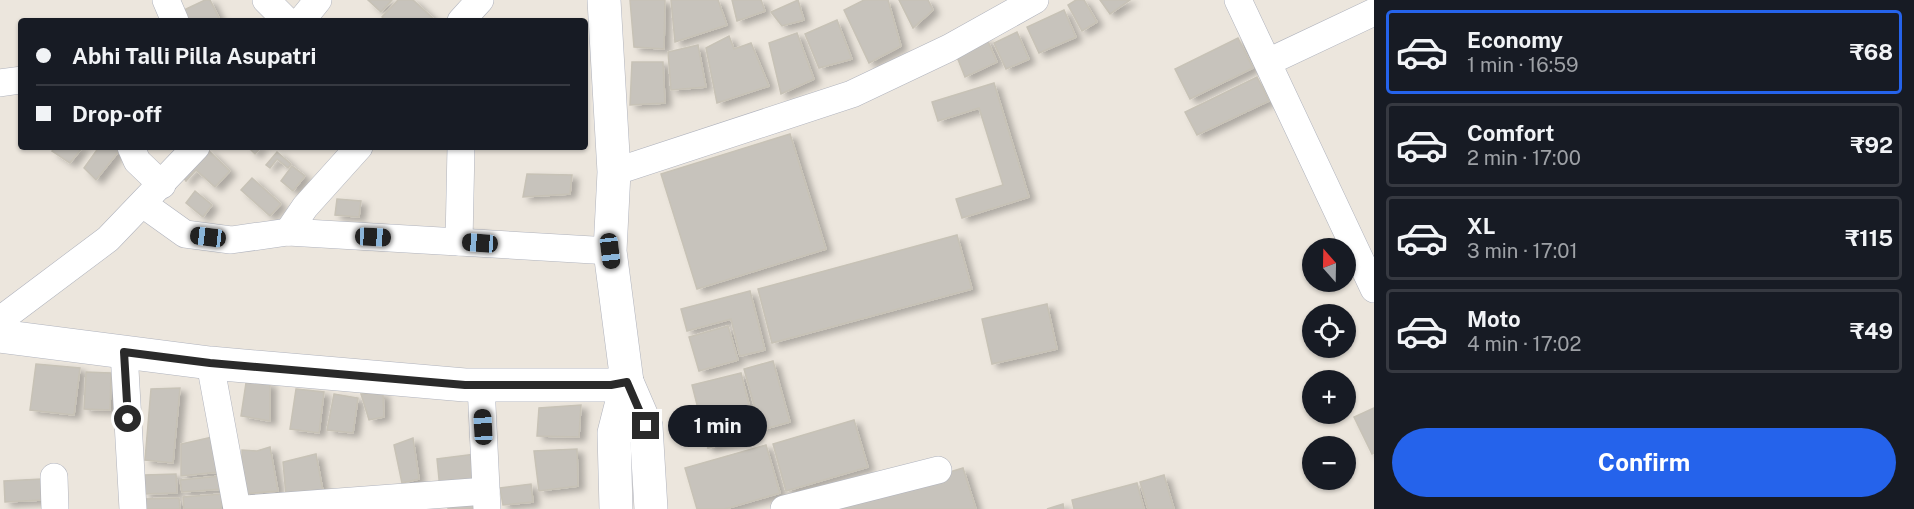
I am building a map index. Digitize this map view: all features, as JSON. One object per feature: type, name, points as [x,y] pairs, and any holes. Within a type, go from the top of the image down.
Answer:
[{"type":"main road","points":[[604,0],[614,171],[610,251],[627,382],[646,426],[651,509]]},
{"type":"main road","points":[[0,336],[210,363],[481,385],[611,385],[627,382]]},
{"type":"main road","points":[[616,509],[614,433],[627,382]]},
{"type":"street","points":[[166,0],[174,18]]},
{"type":"street","points":[[266,0],[284,18]]},
{"type":"street","points":[[303,18],[318,0]]},
{"type":"street","points":[[464,18],[480,0]]},
{"type":"street","points":[[614,171],[852,94],[949,48],[1035,0]]},
{"type":"street","points":[[1238,0],[1374,289]]},
{"type":"street","points":[[1269,62],[1374,12]]},
{"type":"street","points":[[0,83],[18,80]]},
{"type":"street","points":[[132,150],[153,195],[185,234],[231,240],[288,232],[610,251]]},
{"type":"street","points":[[0,320],[108,239],[153,195],[193,150]]},
{"type":"street","points":[[288,232],[305,207],[356,150]]},
{"type":"street","points":[[459,242],[461,150]]},
{"type":"street","points":[[124,352],[133,509]]},
{"type":"street","points":[[210,363],[237,509]]},
{"type":"street","points":[[245,509],[487,500],[481,385]]},
{"type":"street","points":[[784,509],[938,470]]},
{"type":"street","points":[[54,477],[55,509]]},
{"type":"building","points":[[205,0],[210,0],[219,18],[183,18],[182,11]]},
{"type":"building","points":[[368,0],[392,0],[381,12]]},
{"type":"building","points":[[398,0],[413,0],[433,18],[383,18]]},
{"type":"building","points":[[630,0],[665,0],[664,49],[634,47]]},
{"type":"building","points":[[671,0],[718,0],[727,25],[675,42]]},
{"type":"building","points":[[732,0],[761,0],[765,11],[737,21]]},
{"type":"building","points":[[798,0],[804,20],[782,26],[771,12]]},
{"type":"building","points":[[864,0],[888,0],[901,46],[869,63],[844,10]]},
{"type":"building","points":[[899,0],[928,0],[933,10],[913,28]]},
{"type":"building","points":[[1076,0],[1084,0],[1097,22],[1082,31],[1068,5]]},
{"type":"building","points":[[1100,0],[1130,0],[1110,14]]},
{"type":"building","points":[[1064,10],[1076,37],[1039,53],[1027,27]]},
{"type":"building","points":[[837,20],[852,59],[819,68],[805,34]]},
{"type":"building","points":[[1017,32],[1029,59],[1006,69],[994,43]]},
{"type":"building","points":[[797,33],[814,79],[781,94],[769,43]]},
{"type":"building","points":[[729,36],[734,49],[751,43],[769,86],[717,103],[706,48]]},
{"type":"building","points":[[1238,38],[1253,68],[1190,99],[1175,69]]},
{"type":"building","points":[[987,39],[997,62],[965,77],[955,52]]},
{"type":"building","points":[[698,45],[706,87],[671,90],[668,52]]},
{"type":"building","points":[[632,62],[663,62],[665,103],[630,105]]},
{"type":"building","points":[[1257,77],[1269,101],[1197,135],[1185,112]]},
{"type":"building","points":[[994,83],[1029,197],[962,218],[956,199],[1003,185],[979,108],[938,121],[932,102]]},
{"type":"building","points":[[790,134],[826,249],[697,289],[661,174]]},
{"type":"building","points":[[53,150],[81,150],[70,163]]},
{"type":"building","points":[[97,150],[120,150],[96,180],[84,168]]},
{"type":"building","points":[[208,150],[230,171],[215,187],[196,170],[186,181],[183,177]]},
{"type":"building","points":[[277,152],[291,164],[288,168],[277,159],[270,168],[266,165]]},
{"type":"building","points":[[292,166],[305,176],[293,191],[281,181]]},
{"type":"building","points":[[527,174],[572,175],[570,194],[523,197]]},
{"type":"building","points":[[252,178],[281,204],[270,216],[241,190]]},
{"type":"building","points":[[195,191],[212,205],[203,217],[186,203]]},
{"type":"building","points":[[337,199],[361,201],[359,217],[335,215]]},
{"type":"building","points":[[957,235],[972,289],[772,343],[758,289]]},
{"type":"building","points":[[750,291],[765,350],[740,356],[731,319],[687,331],[681,309]]},
{"type":"building","points":[[1047,304],[1057,349],[992,364],[982,319]]},
{"type":"building","points":[[728,326],[738,360],[699,371],[689,337]]},
{"type":"building","points":[[773,361],[790,422],[761,430],[744,369]]},
{"type":"building","points":[[36,364],[80,368],[74,415],[30,410]]},
{"type":"building","points":[[86,372],[111,373],[110,410],[84,409]]},
{"type":"building","points":[[741,373],[757,436],[708,448],[692,385]]},
{"type":"building","points":[[246,383],[270,383],[270,421],[241,416]]},
{"type":"building","points":[[180,388],[173,463],[145,460],[151,389]]},
{"type":"building","points":[[296,389],[324,392],[319,433],[290,429]]},
{"type":"building","points":[[383,393],[384,417],[369,420],[361,394]]},
{"type":"building","points":[[334,394],[358,398],[353,433],[327,430]]},
{"type":"building","points":[[581,405],[579,437],[537,436],[539,408]]},
{"type":"building","points":[[1374,408],[1374,453],[1372,454],[1356,421],[1356,416]]},
{"type":"building","points":[[854,420],[868,467],[786,491],[773,444]]},
{"type":"building","points":[[217,436],[219,472],[181,476],[181,444]]},
{"type":"building","points":[[413,438],[419,479],[402,483],[394,445]]},
{"type":"building","points":[[766,445],[780,493],[725,509],[697,509],[685,468]]},
{"type":"building","points":[[270,447],[278,491],[242,494],[242,450],[257,451]]},
{"type":"building","points":[[577,449],[578,486],[539,491],[534,451]]},
{"type":"building","points":[[316,454],[323,491],[286,496],[283,462]]},
{"type":"building","points":[[475,454],[477,484],[440,489],[437,459]]},
{"type":"building","points":[[963,468],[976,509],[828,509]]},
{"type":"building","points":[[176,474],[177,493],[144,494],[144,475]]},
{"type":"building","points":[[1164,475],[1174,509],[1148,509],[1140,482]]},
{"type":"building","points":[[221,476],[223,489],[182,492],[180,480]]},
{"type":"building","points":[[41,479],[42,500],[5,502],[4,481]]},
{"type":"building","points":[[1137,483],[1144,509],[1074,509],[1072,500]]},
{"type":"building","points":[[531,484],[533,502],[503,505],[500,488]]},
{"type":"building","points":[[222,494],[221,509],[184,509],[183,497]]},
{"type":"building","points":[[480,497],[480,509],[448,509],[448,501]]},
{"type":"building","points":[[179,498],[180,509],[144,509],[144,499]]},
{"type":"building","points":[[1063,504],[1064,509],[1047,509]]},
{"type":"route","points":[[128,419],[124,352],[210,363],[465,385],[611,385],[627,382],[646,426]]}]
